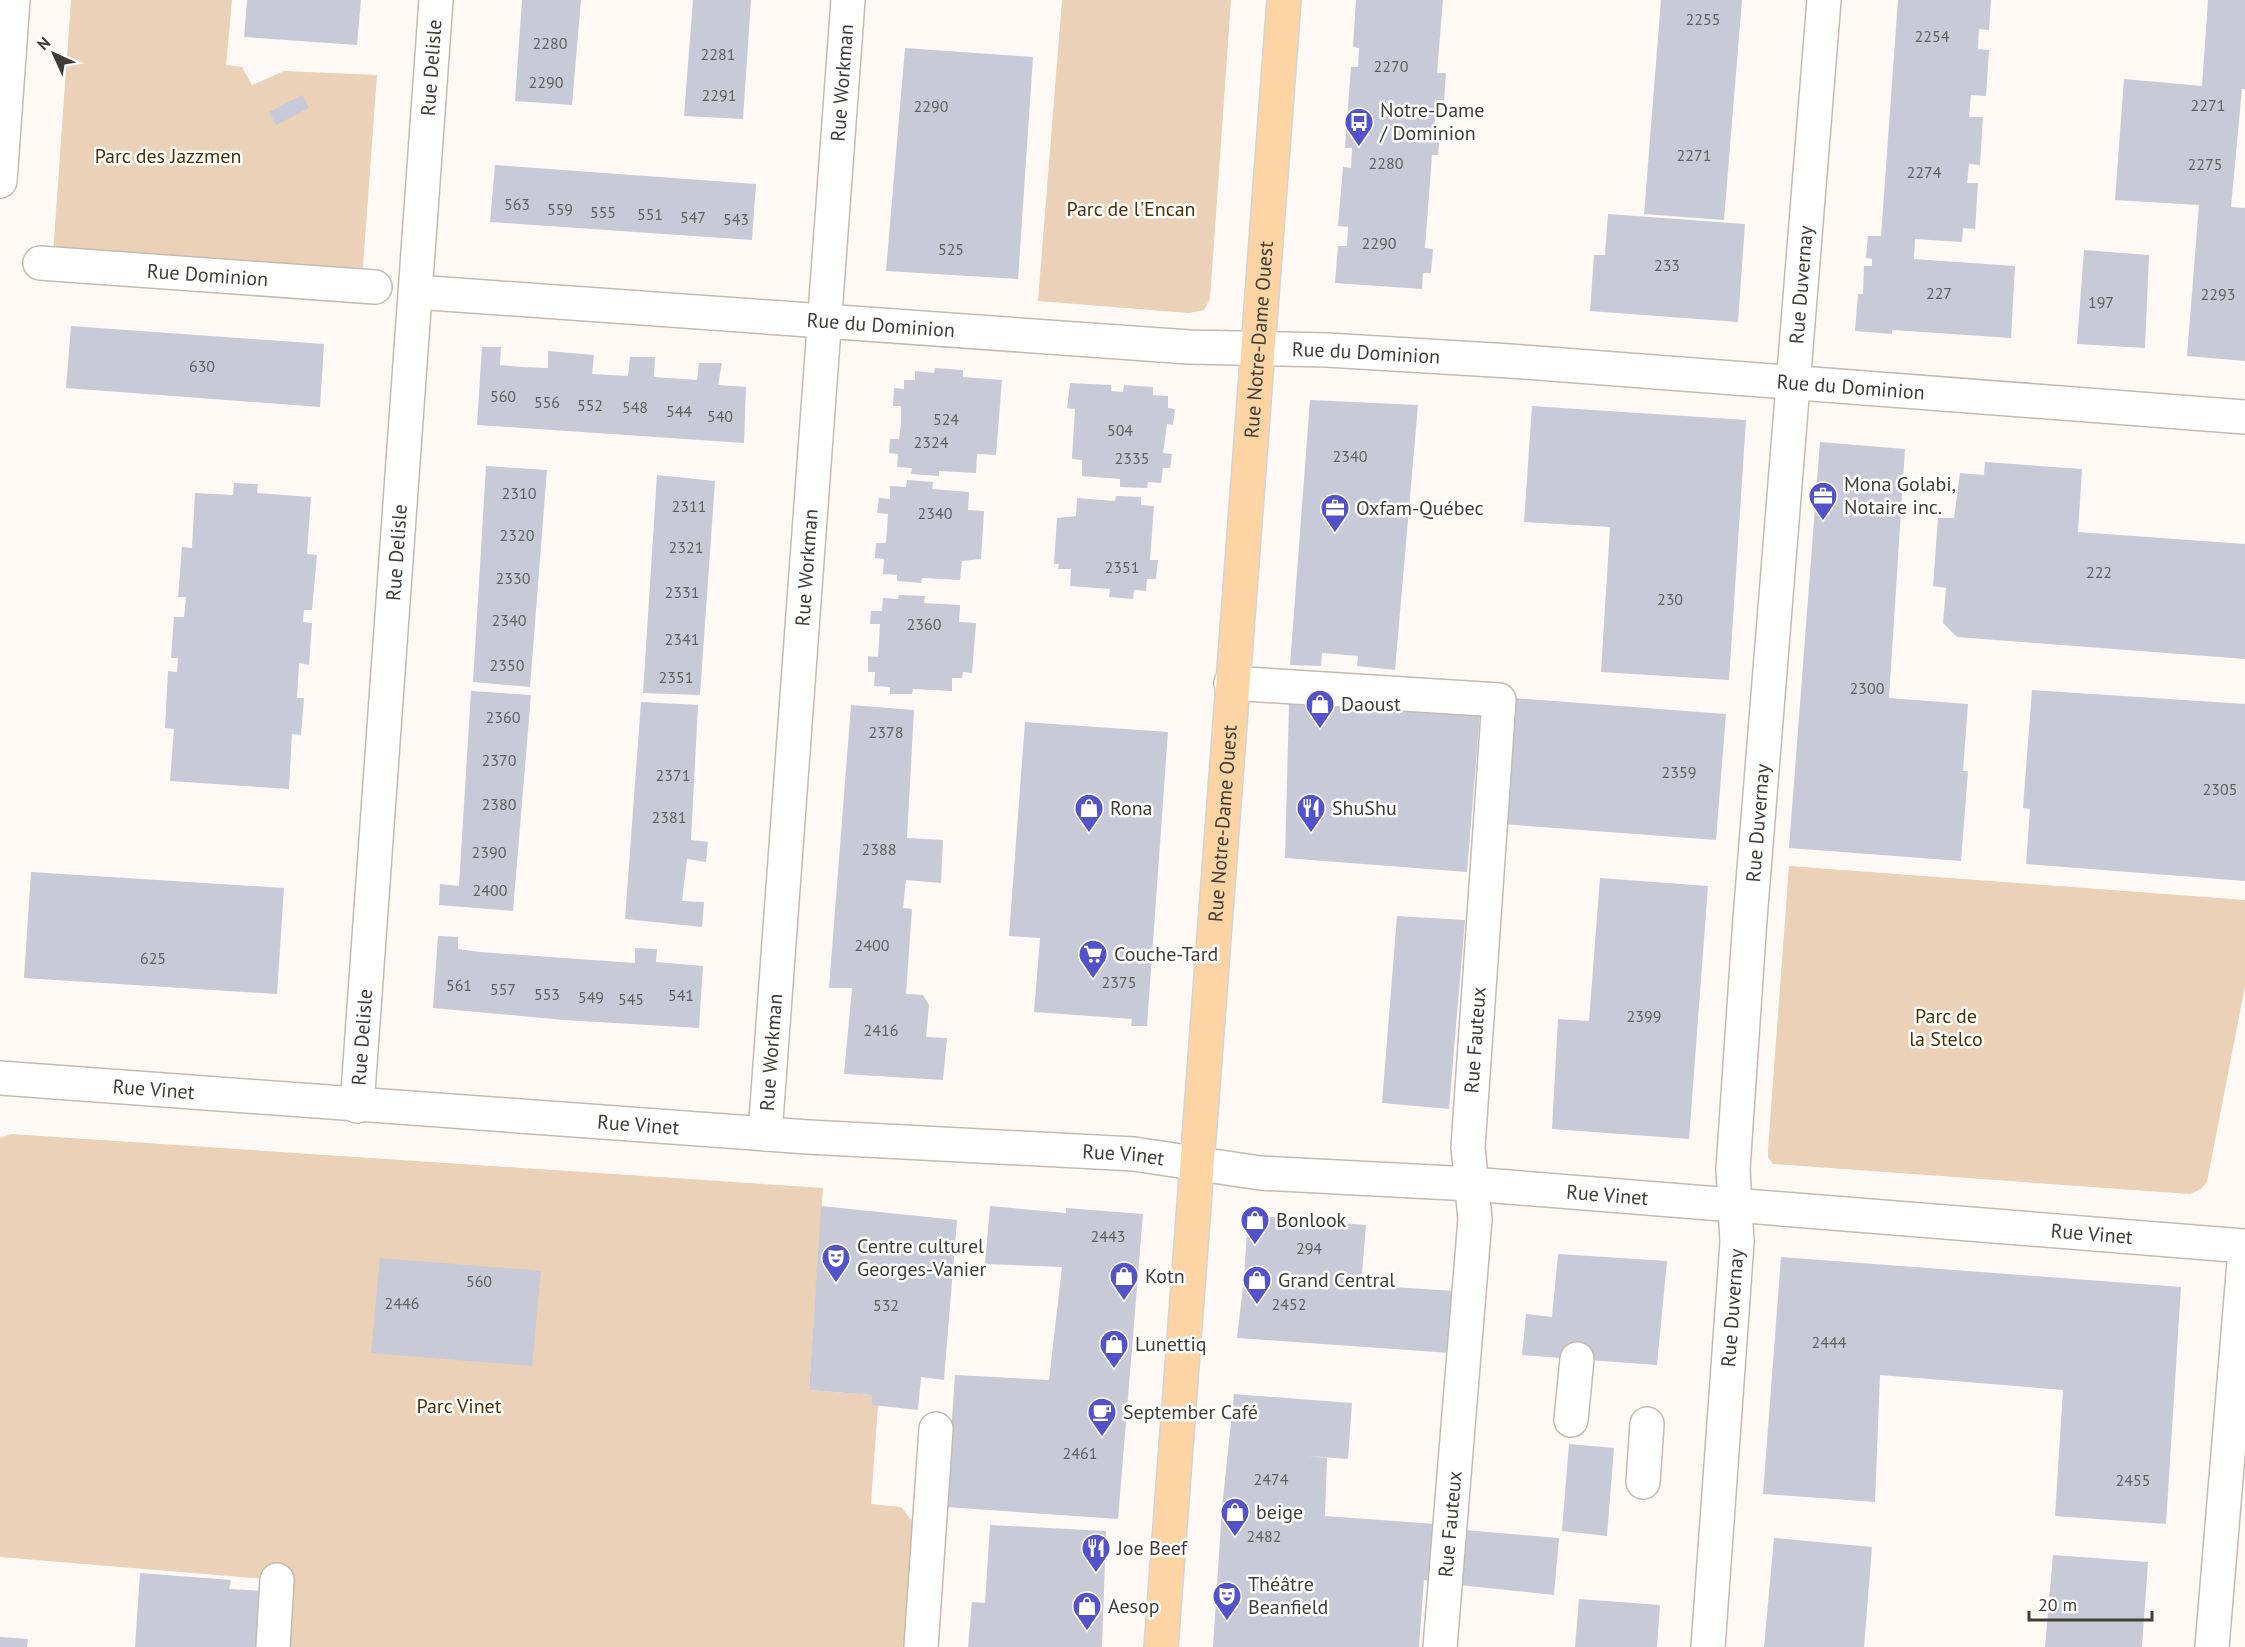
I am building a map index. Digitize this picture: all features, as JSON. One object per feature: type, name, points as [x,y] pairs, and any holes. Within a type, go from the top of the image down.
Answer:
[{"type":"main road","name":"Rue Notre-Dame Ouest","points":[[1161,1647],[1231,683],[1284,0]]},
{"type":"street","points":[[0,181],[13,0]]},
{"type":"street","name":"Rue Delisle","points":[[357,1106],[436,0]]},
{"type":"street","name":"Rue Workman","points":[[765,1134],[848,0]]},
{"type":"street","name":"Rue Duvernay","points":[[1708,1647],[1737,1242],[1733,1169],[1750,919],[1824,0]]},
{"type":"street","name":"Rue Dominion","points":[[40,263],[375,287]]},
{"type":"street","name":"Rue du Dominion","points":[[416,292],[826,323],[1189,347],[1339,351],[1795,382],[2245,417]]},
{"type":"street","name":"Rue Fauteux","points":[[1231,683],[1499,700],[1470,1124],[1471,1184],[1475,1219],[1440,1647]]},
{"type":"street","name":"Rue Vinet","points":[[0,1078],[357,1106],[765,1134],[1134,1154],[1260,1173],[1471,1184],[2245,1248]]},
{"type":"street","points":[[2212,1647],[2245,1248]]},
{"type":"street","points":[[1571,1420],[1576,1359]]},
{"type":"street","points":[[1643,1482],[1647,1424]]},
{"type":"street","points":[[921,1647],[936,1429]]},
{"type":"street","points":[[273,1647],[277,1580]]},
{"type":"green space","name":"Parc des Jazzmen","points":[[71,0],[232,0],[226,65],[242,67],[252,85],[284,71],[377,75],[362,280],[53,254]]},
{"type":"green space","name":"Parc de l'Encan","points":[[1062,0],[1231,0],[1210,299],[1204,310],[1189,313],[1038,301]]},
{"type":"green space","name":"Parc de la Stelco","points":[[1789,866],[2245,900],[2245,986],[2207,1182],[2201,1189],[2190,1194],[1773,1164],[1768,1157],[1768,1149]]},
{"type":"green space","name":"Parc Vinet","points":[[11,1134],[823,1188],[809,1390],[872,1395],[872,1405],[878,1405],[871,1504],[901,1507],[916,1526],[909,1647],[286,1647],[277,1580],[0,1557],[0,1138]]},
{"type":"building","points":[[247,0],[361,0],[357,45],[244,37]]},
{"type":"building","points":[[522,0],[581,0],[572,105],[515,101]]},
{"type":"building","points":[[693,0],[751,0],[743,119],[684,116]]},
{"type":"building","points":[[1356,0],[1443,0],[1437,73],[1446,73],[1444,101],[1437,100],[1434,133],[1440,133],[1438,155],[1432,155],[1425,248],[1433,249],[1431,273],[1423,273],[1422,289],[1335,283],[1338,246],[1347,246],[1348,227],[1338,226],[1343,167],[1351,168],[1352,148],[1345,148],[1351,67],[1358,67],[1359,48],[1353,47]]},
{"type":"building","points":[[1661,0],[1742,0],[1724,220],[1644,214]]},
{"type":"building","points":[[1898,0],[1991,0],[1989,30],[1979,29],[1978,49],[1989,50],[1986,96],[1971,95],[1969,117],[1983,117],[1980,165],[1969,164],[1967,183],[1978,183],[1975,229],[1963,228],[1962,242],[1915,239],[1914,259],[2015,266],[2011,338],[1892,330],[1892,334],[1855,331],[1858,294],[1863,294],[1864,266],[1872,266],[1872,259],[1866,258],[1868,236],[1881,236]]},
{"type":"building","points":[[2208,0],[2245,0],[2245,89],[2242,89],[2231,207],[2245,208],[2245,361],[2187,356],[2199,205],[2115,200],[2124,79],[2202,86]]},
{"type":"building","points":[[905,48],[1033,57],[1018,279],[886,271]]},
{"type":"building","points":[[302,95],[309,108],[276,125],[269,112]]},
{"type":"building","points":[[495,165],[756,184],[752,240],[490,222]]},
{"type":"building","points":[[1608,214],[1745,224],[1738,322],[1590,311],[1594,255],[1605,255]]},
{"type":"building","points":[[2084,250],[2149,255],[2145,348],[2077,344]]},
{"type":"building","points":[[71,326],[324,344],[320,407],[66,388]]},
{"type":"building","points":[[482,347],[501,347],[500,365],[521,367],[548,368],[548,351],[594,355],[592,374],[628,376],[630,357],[655,357],[654,377],[697,380],[699,363],[722,363],[718,385],[746,387],[744,443],[477,425]]},
{"type":"building","points":[[935,368],[963,370],[963,377],[1002,380],[996,455],[977,454],[976,473],[939,471],[939,476],[911,474],[912,468],[897,467],[898,454],[889,453],[890,439],[899,439],[901,423],[901,406],[893,406],[894,388],[904,389],[904,380],[915,380],[915,371],[934,373]]},
{"type":"building","points":[[1070,383],[1111,385],[1111,391],[1123,392],[1124,385],[1153,387],[1153,395],[1168,396],[1168,408],[1175,409],[1173,425],[1167,424],[1163,453],[1172,454],[1170,468],[1163,468],[1161,483],[1148,482],[1147,488],[1120,487],[1120,479],[1082,476],[1082,460],[1072,459],[1075,409],[1067,408]]},
{"type":"building","points":[[1310,400],[1418,405],[1395,670],[1357,666],[1358,656],[1322,653],[1321,666],[1290,665]]},
{"type":"building","points":[[1532,406],[1746,420],[1729,680],[1601,672],[1610,527],[1524,522]]},
{"type":"building","points":[[1820,442],[1905,449],[1889,698],[1968,704],[1963,771],[1968,771],[1961,861],[1789,848]]},
{"type":"building","points":[[1985,462],[2082,469],[2078,532],[2245,544],[2245,659],[1957,637],[1943,623],[1946,588],[1933,586],[1938,518],[1954,518],[1960,473],[1984,475]]},
{"type":"building","points":[[486,466],[547,470],[530,687],[473,682]]},
{"type":"building","points":[[657,475],[715,481],[700,695],[643,693]]},
{"type":"building","points":[[907,480],[933,482],[932,489],[969,492],[968,510],[984,511],[981,559],[962,561],[960,580],[922,578],[921,583],[897,581],[897,575],[883,574],[884,559],[875,558],[876,543],[886,543],[888,514],[877,513],[879,498],[890,499],[890,486],[906,487]]},
{"type":"building","points":[[234,483],[258,484],[257,493],[311,497],[307,554],[317,555],[312,610],[304,610],[303,622],[312,623],[309,665],[299,663],[297,698],[304,698],[301,735],[292,734],[289,789],[170,781],[174,729],[165,728],[168,671],[177,672],[178,658],[171,658],[174,617],[184,617],[186,597],[178,597],[182,547],[192,548],[195,493],[233,495]]},
{"type":"building","points":[[1116,496],[1141,497],[1141,505],[1154,506],[1150,560],[1158,560],[1156,579],[1147,579],[1146,591],[1134,590],[1133,599],[1109,597],[1110,589],[1070,586],[1071,569],[1058,569],[1059,564],[1054,564],[1057,518],[1076,516],[1077,498],[1115,501]]},
{"type":"building","points":[[899,595],[925,596],[924,603],[960,605],[959,622],[976,623],[972,673],[963,672],[962,678],[952,678],[952,691],[913,689],[912,694],[890,694],[890,687],[874,686],[875,672],[868,672],[868,656],[878,657],[880,624],[870,624],[871,611],[882,611],[883,598],[898,599]]},
{"type":"building","points":[[2032,690],[2245,704],[2245,881],[2026,864],[2030,809],[2023,808]]},
{"type":"building","points":[[471,691],[531,695],[513,911],[439,905],[440,884],[459,886]]},
{"type":"building","points":[[1514,698],[1726,714],[1716,840],[1502,824]]},
{"type":"building","points":[[641,702],[698,705],[691,840],[708,842],[706,862],[687,859],[682,901],[704,902],[702,927],[625,919]]},
{"type":"building","points":[[1289,703],[1480,714],[1467,872],[1285,858]]},
{"type":"building","points":[[851,705],[914,710],[907,838],[943,840],[941,883],[906,880],[903,908],[912,909],[906,994],[923,995],[929,1005],[926,1037],[947,1038],[943,1080],[844,1074],[852,988],[829,988]]},
{"type":"building","name":"Rona","points":[[1025,722],[1168,732],[1147,1026],[1131,1026],[1132,1019],[1034,1012],[1040,938],[1009,936]]},
{"type":"building","points":[[31,872],[284,888],[277,994],[24,978]]},
{"type":"building","points":[[1600,878],[1708,886],[1689,1139],[1552,1129],[1558,1019],[1589,1021]]},
{"type":"building","points":[[1397,916],[1465,920],[1449,1109],[1382,1103]]},
{"type":"building","points":[[438,936],[458,937],[458,949],[635,963],[635,948],[657,949],[656,962],[703,966],[699,1028],[564,1020],[433,1008]]},
{"type":"building","points":[[821,1206],[957,1220],[944,1380],[921,1377],[918,1410],[872,1405],[872,1395],[809,1390]]},
{"type":"building","points":[[990,1206],[1066,1213],[1066,1208],[1143,1214],[1118,1519],[946,1507],[955,1375],[1049,1380],[1062,1267],[985,1264]]},
{"type":"building","points":[[1248,1215],[1366,1225],[1361,1285],[1455,1291],[1450,1353],[1237,1338]]},
{"type":"building","points":[[1558,1254],[1667,1261],[1657,1365],[1522,1355],[1526,1314],[1552,1317]]},
{"type":"building","points":[[1781,1257],[2181,1287],[2166,1524],[2055,1516],[2063,1390],[1880,1375],[1875,1502],[1763,1494]]},
{"type":"building","points":[[380,1258],[541,1271],[532,1366],[371,1353]]},
{"type":"building","points":[[1234,1394],[1352,1403],[1348,1459],[1307,1456],[1327,1458],[1325,1516],[1436,1524],[1431,1581],[1424,1580],[1419,1647],[1213,1647],[1222,1508]]},
{"type":"building","points":[[1569,1444],[1614,1448],[1607,1536],[1562,1531]]},
{"type":"building","points":[[990,1525],[1106,1531],[1102,1647],[968,1647],[972,1602],[985,1603]]},
{"type":"building","points":[[1464,1530],[1559,1538],[1554,1595],[1459,1585]]},
{"type":"building","points":[[1774,1538],[1872,1547],[1864,1647],[1764,1647]]},
{"type":"building","points":[[2053,1555],[2148,1562],[2142,1647],[2045,1647]]},
{"type":"building","points":[[140,1573],[231,1580],[229,1589],[263,1591],[258,1647],[135,1647]]},
{"type":"building","points":[[1579,1599],[1660,1605],[1657,1647],[1575,1647]]},
{"type":"building","points":[[0,1637],[28,1639],[27,1647],[0,1647]]},
{"type":"place","name":"Notre-Dame / Dominion","points":[[1359,148]]},
{"type":"place","name":"Mona Golabi, Notaire inc.","points":[[1823,522]]},
{"type":"place","name":"Oxfam-Québec","points":[[1335,534]]},
{"type":"place","name":"Daoust","points":[[1320,730]]},
{"type":"place","name":"Rona","points":[[1089,834]]},
{"type":"place","name":"ShuShu","points":[[1311,834]]},
{"type":"place","name":"Couche-Tard","points":[[1093,980]]},
{"type":"place","name":"Bonlook","points":[[1255,1246]]},
{"type":"place","name":"Centre culturel Georges-Vanier","points":[[836,1284]]},
{"type":"place","name":"Kotn","points":[[1124,1302]]},
{"type":"place","name":"Grand Central","points":[[1257,1306]]},
{"type":"place","name":"Lunettiq","points":[[1114,1370]]},
{"type":"place","name":"September Café","points":[[1102,1438]]},
{"type":"place","name":"beige","points":[[1235,1538]]},
{"type":"place","name":"Joe Beef","points":[[1096,1574]]},
{"type":"place","name":"Théâtre Beanfield","points":[[1227,1622]]},
{"type":"place","name":"Aesop","points":[[1087,1632]]}]
